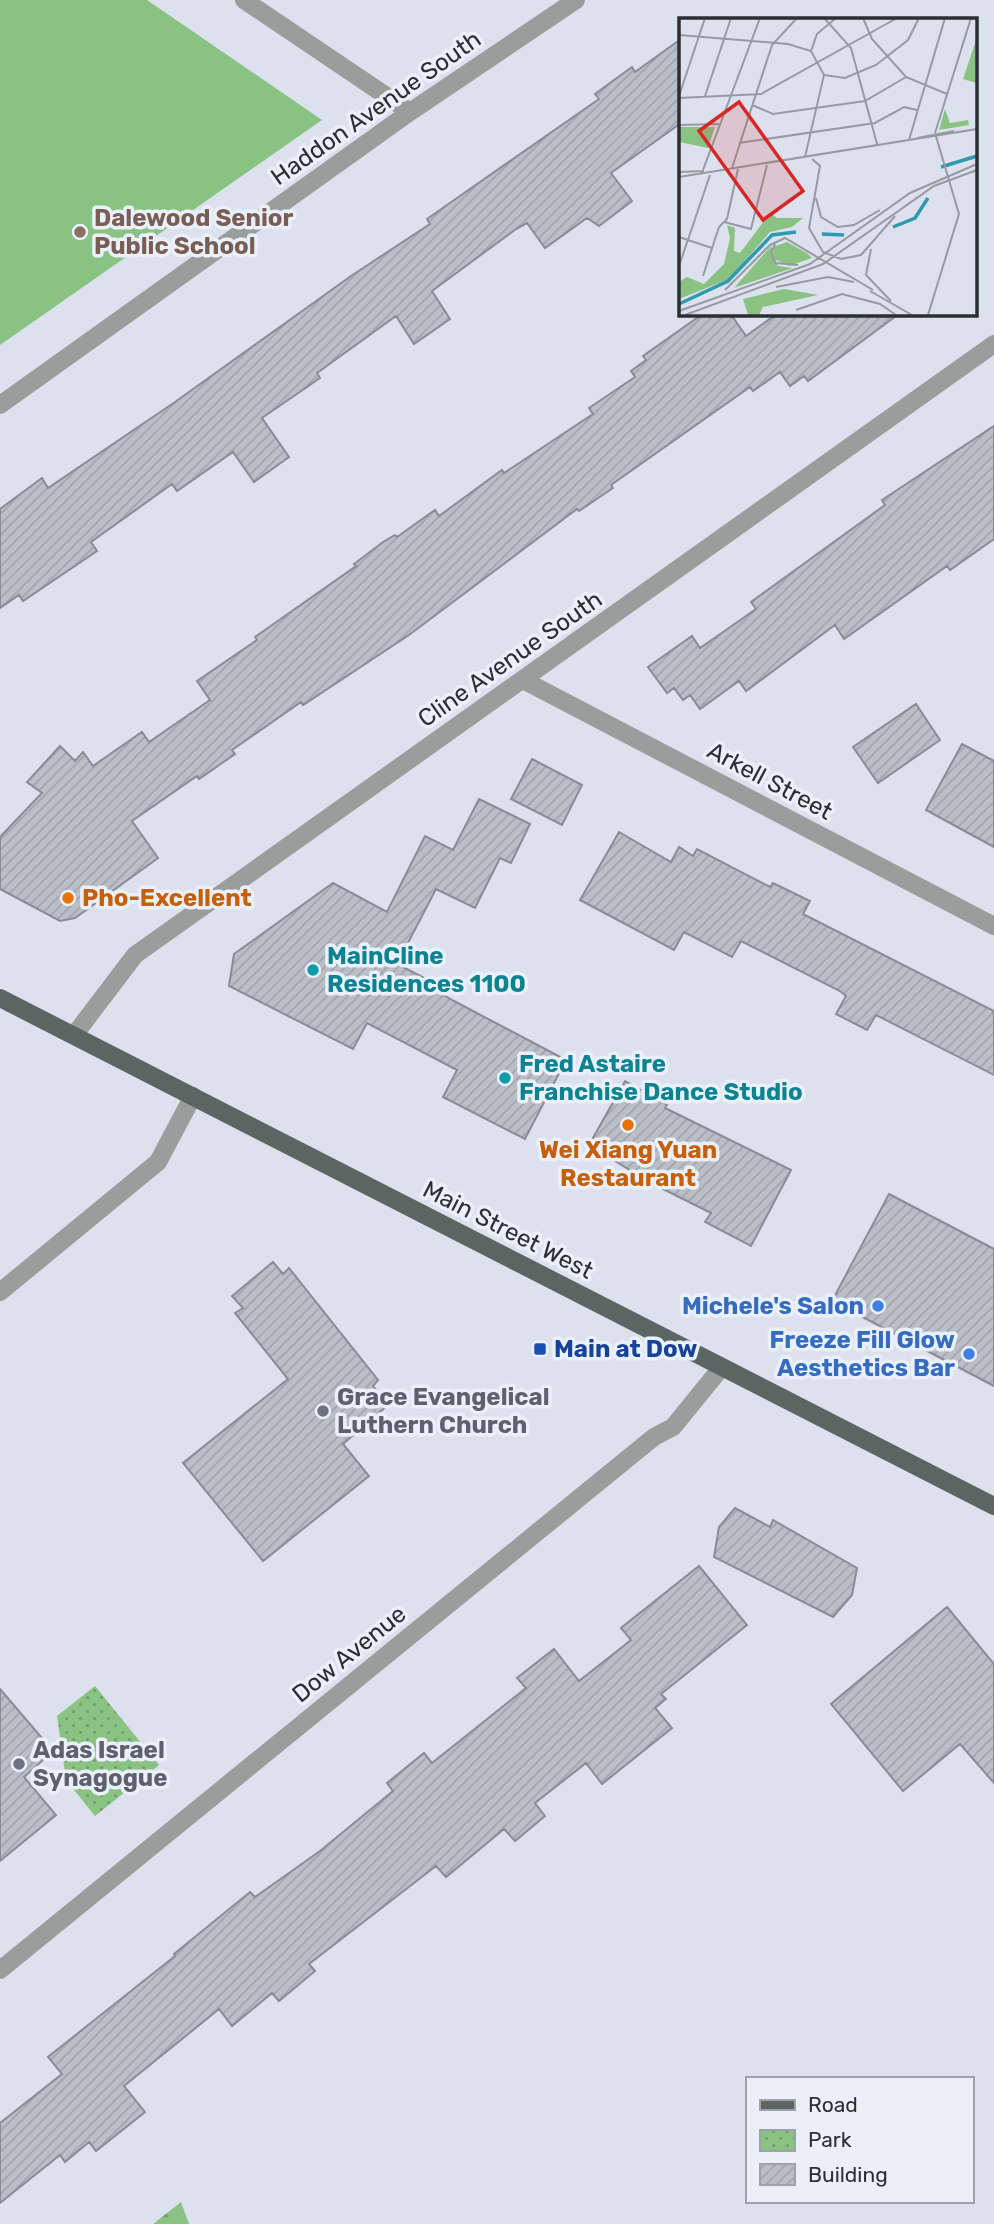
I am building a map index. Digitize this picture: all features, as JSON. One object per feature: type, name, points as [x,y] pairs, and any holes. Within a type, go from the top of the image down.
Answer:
[{"type":"main road","name":"Main Street West","points":[[0,998],[994,1506]]},
{"type":"street","points":[[244,0],[410,113]]},
{"type":"street","name":"Haddon Avenue South","points":[[0,405],[410,113],[576,0]]},
{"type":"street","name":"Cline Avenue South","points":[[75,1034],[135,956],[994,344]]},
{"type":"street","name":"Arkell Street","points":[[523,680],[994,926]]},
{"type":"street","points":[[0,1292],[158,1162],[193,1096]]},
{"type":"street","name":"Dow Avenue","points":[[0,1970],[643,1446],[673,1426],[721,1368]]},
{"type":"green space","name":"Dalewood Senior Public School","points":[[0,0],[147,0],[322,120],[0,345]]},
{"type":"green space","points":[[95,1686],[159,1765],[95,1816],[66,1780],[57,1716]]},
{"type":"green space","points":[[181,2202],[189,2224],[153,2224]]},
{"type":"building","points":[[679,40],[679,124],[611,173],[632,201],[599,226],[587,218],[545,248],[527,223],[516,229],[432,291],[450,319],[414,344],[396,316],[317,373],[320,378],[262,418],[289,457],[254,482],[233,452],[177,491],[172,484],[91,542],[97,551],[23,601],[19,595],[0,608],[0,509],[42,478],[48,488],[175,402],[351,276],[430,224],[427,219],[599,99],[595,94],[632,67],[635,72]]},
{"type":"building","points":[[701,315],[731,315],[746,336],[775,315],[897,315],[808,381],[804,376],[790,386],[780,372],[753,391],[750,387],[611,485],[613,488],[579,511],[577,509],[409,635],[303,705],[301,702],[232,750],[235,754],[199,779],[197,776],[132,821],[158,858],[75,918],[60,921],[0,889],[0,837],[42,793],[27,782],[60,746],[75,761],[83,752],[93,766],[142,732],[149,742],[210,700],[197,681],[257,640],[255,637],[356,566],[354,564],[383,542],[395,535],[397,537],[435,510],[439,516],[502,470],[504,473],[593,414],[589,408],[635,377],[631,371],[646,360],[643,356]]},
{"type":"building","points":[[994,426],[994,539],[950,570],[947,566],[844,639],[835,625],[746,691],[739,681],[700,709],[690,695],[683,700],[674,688],[667,693],[648,667],[692,636],[700,648],[756,609],[751,602],[885,505],[882,500]]},
{"type":"building","points":[[916,704],[940,740],[878,783],[853,747]]},
{"type":"building","points":[[962,744],[994,761],[994,847],[926,810]]},
{"type":"building","points":[[532,759],[582,785],[562,825],[511,799]]},
{"type":"building","points":[[479,799],[530,824],[511,863],[500,858],[475,908],[436,889],[397,964],[438,985],[435,990],[454,1001],[566,1060],[525,1139],[443,1097],[457,1070],[367,1023],[353,1049],[229,986],[234,954],[333,883],[387,912],[425,836],[453,850]]},
{"type":"building","points":[[619,832],[671,862],[679,847],[693,856],[697,849],[770,887],[773,883],[810,901],[803,914],[994,1011],[994,1075],[876,1015],[867,1030],[836,1014],[846,996],[840,991],[741,941],[732,957],[684,932],[674,950],[580,900]]},
{"type":"building","points":[[625,1081],[667,1105],[665,1108],[791,1170],[751,1246],[705,1222],[711,1213],[651,1183],[589,1145]]},
{"type":"building","points":[[889,1194],[994,1249],[994,1386],[832,1301]]},
{"type":"building","name":"Grace Evangelical Luthern Church","points":[[273,1262],[283,1274],[289,1268],[378,1380],[373,1386],[388,1405],[343,1444],[369,1476],[263,1561],[183,1463],[288,1379],[235,1313],[243,1308],[232,1296]]},
{"type":"building","points":[[735,1508],[770,1527],[773,1520],[857,1568],[852,1595],[833,1617],[714,1557],[719,1527]]},
{"type":"building","points":[[699,1566],[747,1625],[661,1694],[666,1699],[655,1708],[672,1728],[602,1784],[586,1763],[535,1803],[545,1816],[515,1841],[504,1829],[446,1877],[436,1866],[309,1964],[315,1971],[279,2001],[272,1993],[232,2026],[219,2009],[124,2086],[145,2112],[96,2151],[89,2142],[65,2162],[60,2155],[0,2203],[0,2123],[62,2074],[48,2057],[175,1956],[174,1954],[250,1892],[255,1897],[320,1851],[393,1791],[387,1783],[424,1753],[432,1763],[526,1688],[517,1678],[554,1649],[579,1681],[631,1640],[621,1628]]},
{"type":"building","points":[[947,1607],[994,1664],[994,1783],[960,1744],[903,1791],[831,1704]]},
{"type":"building","name":"Adas Israel Synagogue","points":[[0,1689],[53,1751],[24,1777],[56,1815],[0,1861]]},
{"type":"place","name":"Dalewood Senior Public School","points":[[80,232]]},
{"type":"place","name":"Pho-Excellent","points":[[68,898]]},
{"type":"place","name":"MainCline Residences 1100","points":[[313,970]]},
{"type":"place","name":"Fred Astaire Franchise Dance Studio","points":[[505,1078]]},
{"type":"place","name":"Wei Xiang Yuan Restaurant","points":[[628,1125]]},
{"type":"place","name":"Michele's Salon","points":[[878,1306]]},
{"type":"place","name":"Main at Dow","points":[[540,1349]]},
{"type":"place","name":"Freeze Fill Glow Aesthetics Bar","points":[[969,1354]]},
{"type":"place","name":"Grace Evangelical Luthern Church","points":[[323,1411]]},
{"type":"place","name":"Adas Israel Synagogue","points":[[19,1764]]}]
